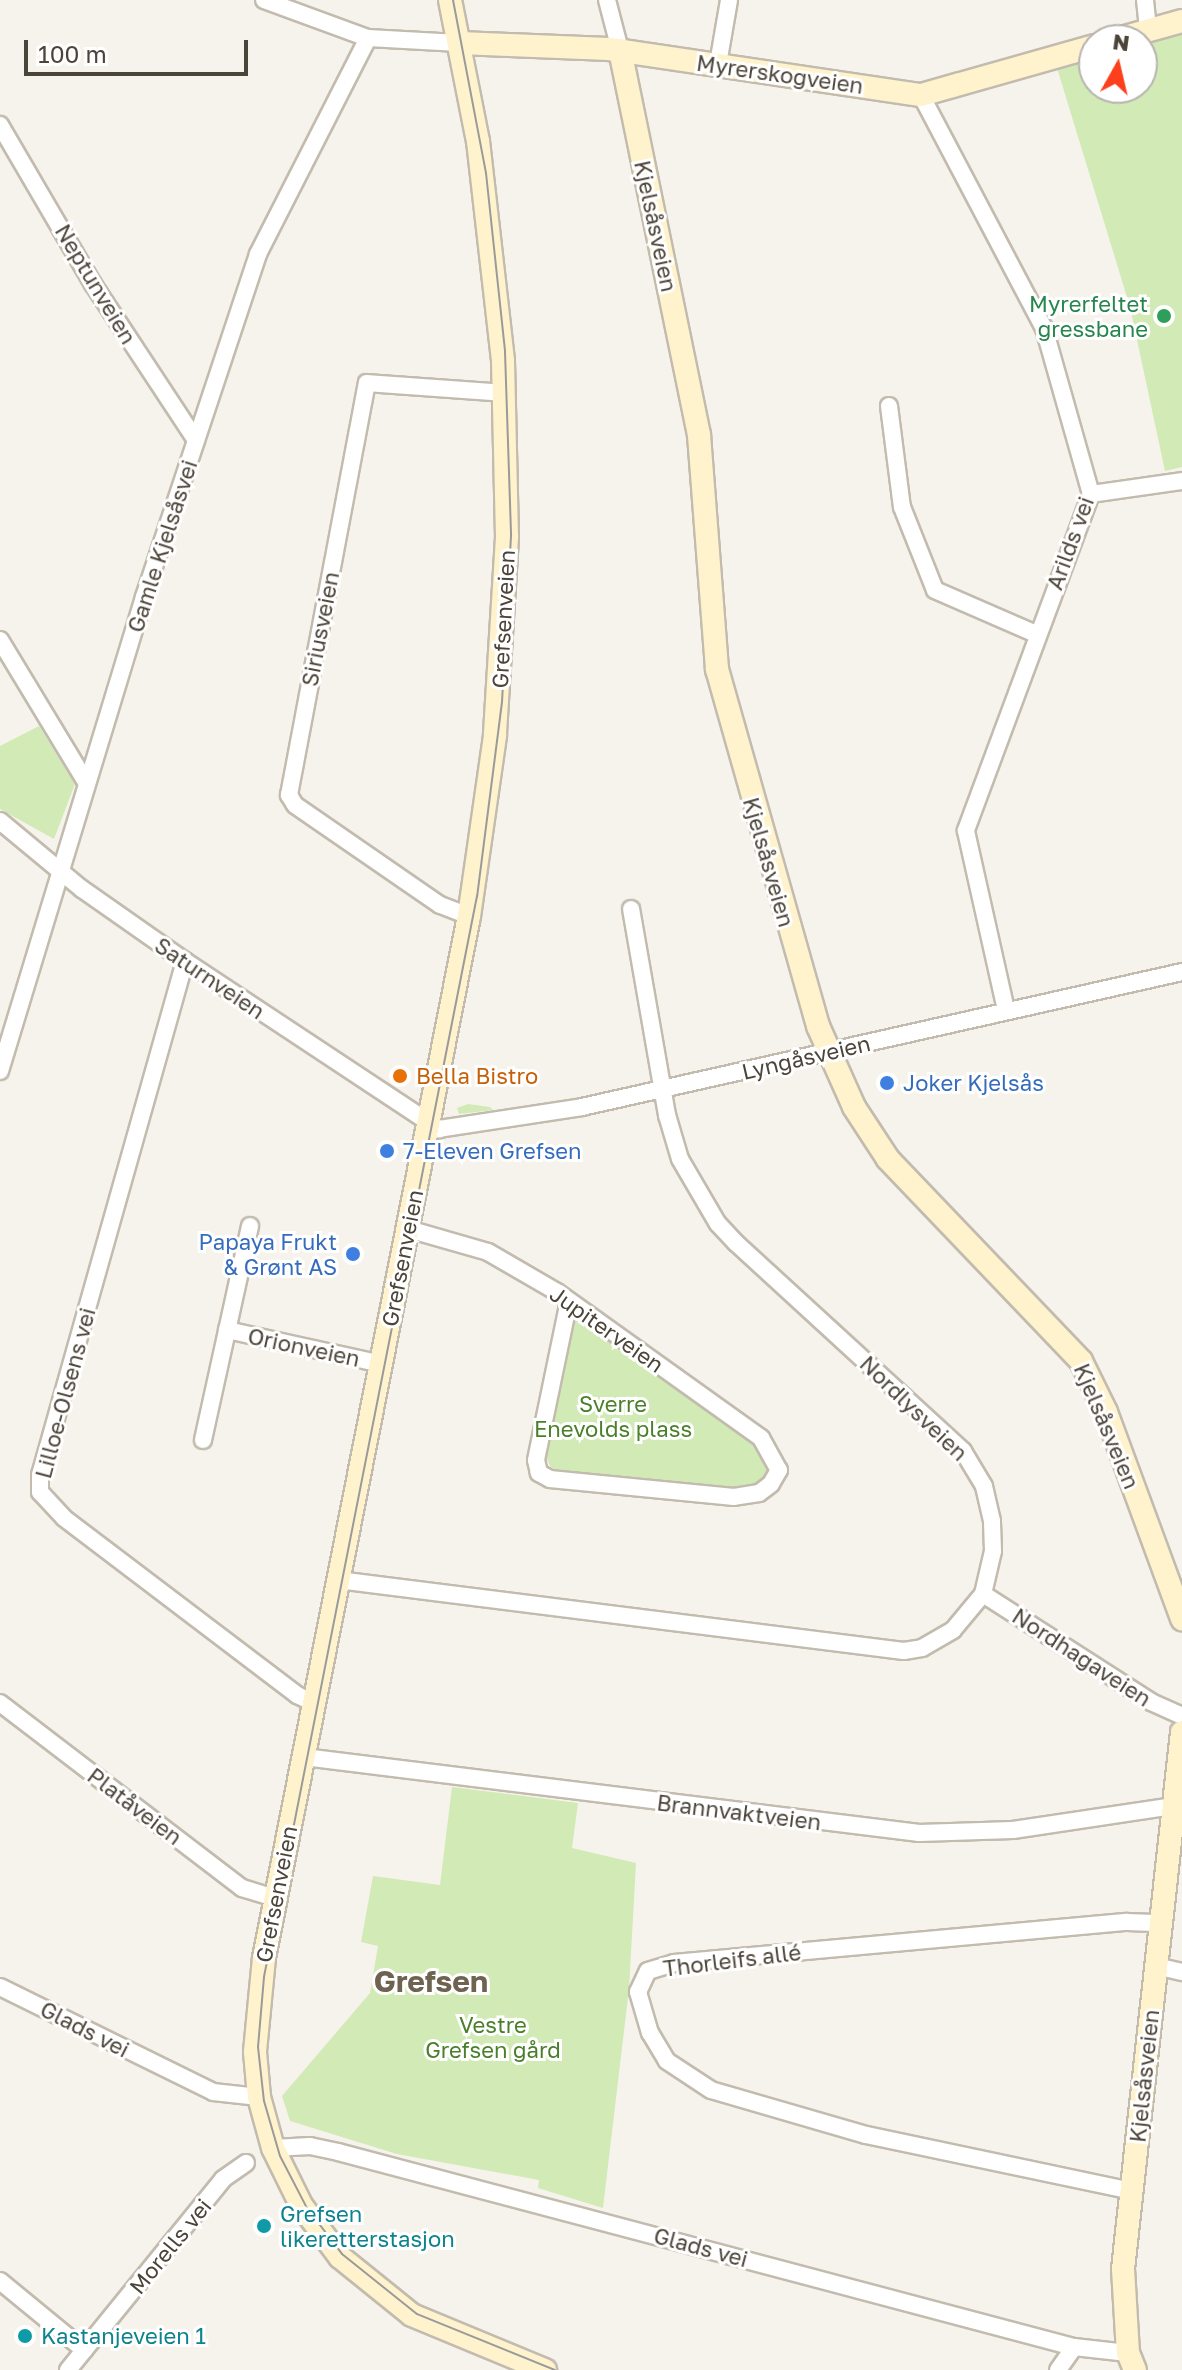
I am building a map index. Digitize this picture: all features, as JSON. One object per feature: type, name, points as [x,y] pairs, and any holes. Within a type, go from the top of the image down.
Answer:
[{"type":"street","points":[[264,0],[368,38],[459,43]]},
{"type":"street","name":"Grefsenveien","points":[[450,0],[486,200],[505,393],[503,642],[489,794],[469,916],[255,2011],[259,2097],[273,2148],[317,2230],[379,2292],[443,2331],[545,2370]]},
{"type":"street","name":"Kjelsåsveien","points":[[607,0],[699,435],[717,669],[758,826],[828,1052],[854,1107],[902,1176],[1081,1361],[1106,1412],[1182,1619]]},
{"type":"street","points":[[718,64],[729,0]]},
{"type":"street","points":[[1145,0],[1147,24]]},
{"type":"street","points":[[1158,28],[1182,21]]},
{"type":"street","name":"Gamle Kjelsåsvei","points":[[0,1071],[86,782],[258,254],[368,38]]},
{"type":"street","name":"Myrerskogveien","points":[[459,43],[620,50],[921,95],[1078,51]]},
{"type":"street","name":"Arilds vei","points":[[921,95],[1044,328],[1091,494],[1036,634],[966,831],[1006,1010]]},
{"type":"street","name":"Neptunveien","points":[[0,125],[93,284],[196,440]]},
{"type":"street","name":"Siriusveien","points":[[469,916],[440,905],[295,805],[289,795],[367,383],[505,393]]},
{"type":"street","points":[[889,406],[902,507],[935,590],[1036,634]]},
{"type":"street","points":[[1091,494],[1182,481]]},
{"type":"street","points":[[0,640],[86,782]]},
{"type":"street","name":"Saturnveien","points":[[0,821],[61,871],[185,961],[428,1126]]},
{"type":"street","name":"Nordlysveien","points":[[338,1580],[904,1651],[922,1648],[953,1630],[983,1594],[993,1551],[992,1521],[973,1465],[954,1440],[718,1224],[675,1147],[631,909]]},
{"type":"street","name":"Lilloe-Olsens vei","points":[[185,961],[40,1475],[40,1492],[64,1518],[297,1695],[314,1703]]},
{"type":"street","name":"Lyngåsveien","points":[[428,1126],[464,1126],[663,1089],[1182,972]]},
{"type":"street","name":"Orionveien","points":[[203,1440],[250,1226]]},
{"type":"street","name":"Jupiterveien","points":[[408,1229],[488,1252],[569,1301],[748,1428],[771,1450],[779,1470],[759,1493],[734,1497],[550,1479],[539,1473],[536,1460],[569,1301]]},
{"type":"street","name":"Orionveien","points":[[227,1330],[381,1364]]},
{"type":"street","name":"Nordhagaveien","points":[[983,1594],[1160,1708],[1182,1716]]},
{"type":"street","name":"Platåveien","points":[[0,1703],[242,1888],[275,1898]]},
{"type":"street","name":"Kjelsåsveien","points":[[1132,2362],[1123,2269],[1182,1732]]},
{"type":"street","name":"Brannvaktveien","points":[[304,1757],[919,1833],[1013,1830],[1174,1806]]},
{"type":"street","name":"Thorleifs allé","points":[[1132,2191],[866,2135],[711,2090],[667,2061],[656,2046],[643,2017],[639,1982],[648,1971],[674,1963],[1162,1923]]},
{"type":"street","points":[[1156,1966],[1182,1972]]},
{"type":"street","name":"Glads vei","points":[[0,1987],[213,2092],[259,2097]]},
{"type":"street","name":"Glads vei","points":[[273,2148],[310,2146],[338,2152],[1132,2362]]},
{"type":"street","name":"Morells vei","points":[[68,2370],[223,2179],[246,2163]]},
{"type":"street","points":[[0,2281],[84,2350]]},
{"type":"street","points":[[1058,2370],[1074,2347]]},
{"type":"green space","points":[[1182,33],[1182,467],[1165,471],[1130,307],[1057,68],[1078,62],[1078,104],[1158,104],[1158,40]]},
{"type":"green space","points":[[39,726],[75,784],[54,839],[0,809],[0,746]]},
{"type":"green space","points":[[468,1104],[493,1110],[459,1114],[457,1108]]},
{"type":"green space","name":"Sverre Enevolds plass","points":[[576,1313],[755,1438],[769,1468],[764,1481],[744,1491],[560,1473],[550,1466],[544,1452]]},
{"type":"green space","name":"Vestre Grefsen gård","points":[[452,1787],[578,1803],[572,1848],[636,1863],[629,1989],[603,2208],[538,2188],[539,2180],[397,2154],[290,2121],[282,2096],[370,1993],[378,1946],[361,1942],[373,1876],[440,1885]]},
{"type":"tram line","points":[[453,0],[486,173],[505,352],[511,536],[502,702],[477,896],[264,1977],[258,2047],[264,2101],[280,2156],[307,2208],[342,2254],[417,2314],[555,2370]]},
{"type":"place","name":"Myrerfeltet gressbane","points":[[1164,316]]},
{"type":"place","name":"Bella Bistro","points":[[400,1076]]},
{"type":"place","name":"Joker Kjelsås","points":[[887,1083]]},
{"type":"place","name":"7-Eleven Grefsen","points":[[387,1151]]},
{"type":"place","name":"Papaya Frukt & Grønt AS","points":[[353,1254]]},
{"type":"place","name":"Grefsen likeretterstasjon","points":[[264,2226]]},
{"type":"place","name":"Kastanjeveien 1","points":[[25,2336]]},
{"type":"district","name":"Grefsen","points":[[431,1981]]}]
